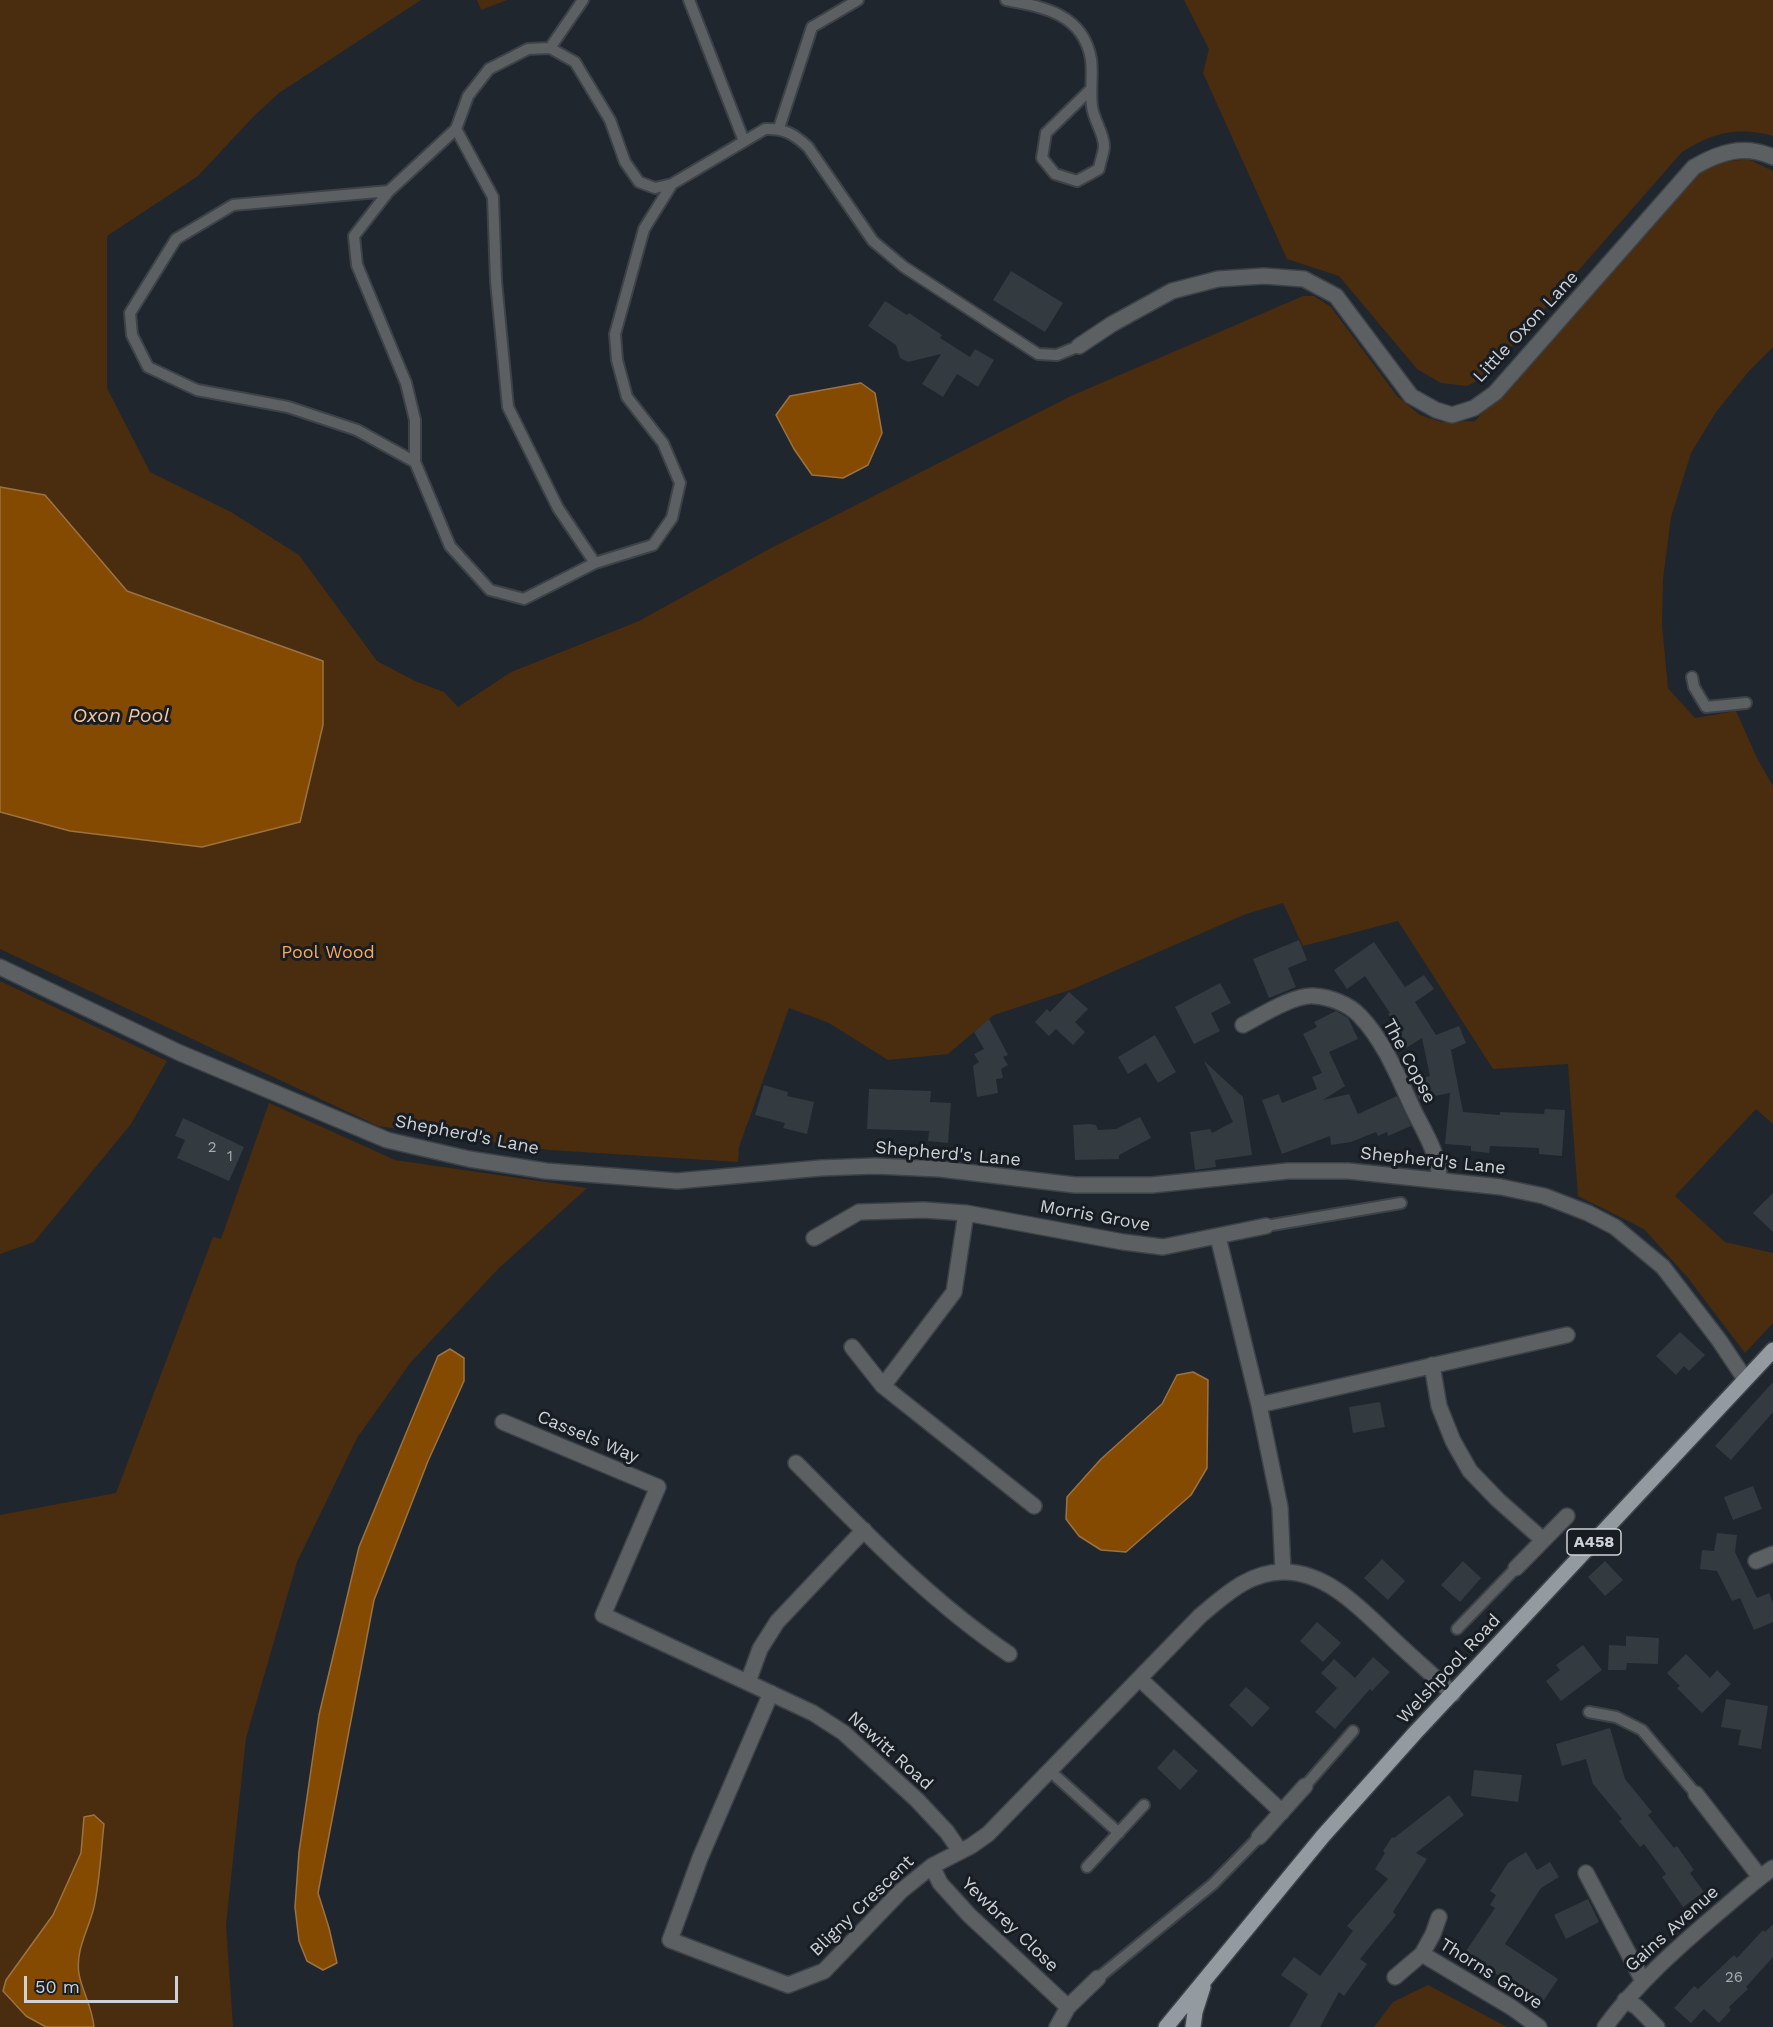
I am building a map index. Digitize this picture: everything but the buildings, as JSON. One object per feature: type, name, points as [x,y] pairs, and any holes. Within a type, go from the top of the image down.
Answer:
[{"type":"main road","name":"Welshpool Road","points":[[1166,2027],[1323,1836],[1773,1350]]},
{"type":"main road","points":[[1193,2027],[1195,2012],[1207,1975]]},
{"type":"street","name":"Little Oxon Lane","points":[[1079,346],[1112,324],[1172,291],[1218,279],[1264,276],[1304,279],[1336,296],[1411,396],[1436,410],[1452,415],[1474,408],[1495,393],[1694,167],[1711,157],[1728,151],[1746,150],[1773,157]]},
{"type":"street","name":"Shepherd's Lane","points":[[0,967],[180,1053],[387,1140],[469,1159],[546,1171],[676,1181],[821,1168],[875,1166],[940,1169],[1075,1185],[1152,1185],[1288,1171],[1348,1171],[1501,1187],[1544,1196],[1588,1213],[1615,1227],[1663,1267],[1719,1340],[1745,1379]]},
{"type":"street","name":"The Copse","points":[[1243,1025],[1312,995],[1336,1001],[1358,1013],[1374,1031],[1419,1121],[1435,1155],[1439,1169],[1438,1179]]},
{"type":"street","name":"Morris Grove","points":[[814,1238],[859,1212],[924,1210],[966,1213],[1123,1242],[1163,1247],[1266,1226]]},
{"type":"street","points":[[883,1386],[954,1292],[966,1213]]},
{"type":"street","points":[[1218,1237],[1259,1405],[1280,1507],[1283,1571]]},
{"type":"street","points":[[1259,1405],[1567,1335]]},
{"type":"street","points":[[852,1347],[883,1386],[1034,1506]]},
{"type":"street","points":[[1432,1365],[1439,1406],[1453,1441],[1470,1471],[1498,1500],[1542,1539]]},
{"type":"street","name":"Cassels Way","points":[[503,1422],[658,1488],[603,1615]]},
{"type":"street","points":[[796,1463],[864,1530],[980,1635],[1009,1654]]},
{"type":"street","points":[[1516,1568],[1567,1516]]},
{"type":"street","points":[[748,1682],[760,1649],[777,1622],[864,1530]]},
{"type":"street","points":[[1756,1561],[1773,1554]]},
{"type":"street","name":"Bligny Crescent","points":[[771,1693],[700,1858],[670,1940],[788,1985],[824,1971],[901,1891],[932,1866],[988,1834],[1200,1616],[1235,1587],[1249,1580],[1283,1571],[1303,1574],[1326,1583],[1348,1598],[1453,1694]]},
{"type":"street","name":"Newitt Road","points":[[603,1615],[813,1713],[844,1733],[924,1808],[947,1832],[960,1851]]},
{"type":"street","points":[[1140,1679],[1281,1812]]},
{"type":"street","points":[[1259,1837],[1305,1786]]},
{"type":"street","points":[[1696,1794],[1720,1827],[1767,1873]]},
{"type":"street","name":"Yewbrey Close","points":[[932,1866],[940,1883],[963,1909],[1068,2007]]},
{"type":"street","points":[[1586,1873],[1643,1981]]},
{"type":"street","name":"Gains Avenue","points":[[1605,2027],[1624,2000],[1643,1981],[1699,1929],[1767,1873]]},
{"type":"street","name":"Thorns Grove","points":[[1395,1977],[1422,1954],[1439,1917]]},
{"type":"street","name":"Thorns Grove","points":[[1422,1954],[1511,2007],[1539,2027]]},
{"type":"street","points":[[1057,2027],[1068,2007],[1098,1978]]},
{"type":"street","points":[[1624,2000],[1636,2007],[1658,2027]]},
{"type":"lane","points":[[550,48],[583,0]]},
{"type":"lane","points":[[688,0],[744,141]]},
{"type":"lane","points":[[779,128],[812,27],[858,0]]},
{"type":"lane","points":[[1006,0],[1044,7],[1062,15],[1077,28],[1087,44],[1091,62],[1090,90],[1093,112],[1104,144],[1099,169],[1077,181],[1055,174],[1042,158],[1046,133],[1090,90]]},
{"type":"lane","points":[[672,184],[644,229],[615,334],[617,360],[627,397],[663,443],[680,483],[672,518],[653,545],[595,563],[524,599],[490,590],[450,546],[415,462],[415,420],[406,383],[357,265],[354,236],[389,191],[456,129],[468,96],[489,69],[528,49],[550,48],[575,62],[610,120],[625,162],[639,182],[655,188],[672,184],[765,129],[779,128],[795,135],[808,147],[873,241],[904,267],[1038,354],[1057,355],[1079,346]]},
{"type":"lane","points":[[456,129],[493,197],[496,281],[508,407],[558,508],[595,563]]},
{"type":"lane","points":[[389,191],[233,205],[176,239],[130,313],[132,335],[148,367],[197,390],[288,407],[357,430],[415,462]]},
{"type":"lane","points":[[1692,677],[1694,687],[1706,707],[1746,703]]},
{"type":"lane","points":[[1266,1226],[1401,1203]]},
{"type":"lane","points":[[1457,1629],[1516,1568]]},
{"type":"lane","points":[[1588,1713],[1616,1717],[1642,1730],[1696,1794]]},
{"type":"lane","points":[[1305,1786],[1353,1731]]},
{"type":"lane","points":[[1050,1771],[1119,1833]]},
{"type":"lane","points":[[1087,1867],[1144,1806]]},
{"type":"lane","points":[[1098,1978],[1213,1884],[1259,1837]]},
{"type":"green space","name":"Pool Wood","points":[[0,0],[421,0],[279,93],[254,116],[198,176],[107,236],[107,388],[150,472],[231,512],[299,555],[377,661],[415,681],[444,692],[458,707],[511,672],[639,621],[771,548],[1071,396],[1303,296],[1314,296],[1331,307],[1397,396],[1420,415],[1441,422],[1475,421],[1691,180],[1715,163],[1748,159],[1773,171],[1773,347],[1749,371],[1716,412],[1691,453],[1671,517],[1663,579],[1662,625],[1668,688],[1695,718],[1736,711],[1757,758],[1773,786],[1773,1124],[1756,1109],[1675,1196],[1725,1242],[1773,1253],[1773,1323],[1745,1353],[1688,1278],[1644,1229],[1578,1196],[1568,1064],[1493,1069],[1398,921],[1303,946],[1283,903],[1246,914],[1073,989],[994,1015],[948,1054],[888,1060],[829,1023],[789,1008],[739,1147],[738,1162],[550,1150],[378,1126],[0,949],[0,812],[70,831],[202,847],[300,822],[323,725],[322,661],[127,591],[45,495],[0,487]]},
{"type":"green space","points":[[477,0],[507,0],[481,10]]},
{"type":"green space","points":[[1184,0],[1773,0],[1773,136],[1748,132],[1725,133],[1704,140],[1682,152],[1486,376],[1467,386],[1441,383],[1417,369],[1339,276],[1287,259],[1203,73],[1209,49]]},
{"type":"green space","points":[[0,981],[167,1061],[131,1124],[34,1242],[0,1254]]},
{"type":"green space","points":[[269,1103],[395,1160],[587,1188],[497,1270],[411,1362],[357,1438],[297,1562],[246,1738],[226,1925],[233,2027],[0,2027],[0,1515],[116,1493],[213,1237],[221,1239]]},
{"type":"green space","points":[[1428,1985],[1507,2027],[1374,2027],[1393,2002]]},
{"type":"water","points":[[861,383],[875,393],[882,433],[868,465],[843,478],[812,475],[794,449],[776,415],[790,396]]},
{"type":"water","name":"Oxon Pool","points":[[0,487],[45,495],[127,591],[323,661],[323,725],[300,822],[202,847],[70,831],[0,812]]},
{"type":"water","points":[[450,1349],[464,1358],[464,1381],[428,1461],[374,1600],[318,1893],[337,1963],[323,1970],[307,1961],[299,1941],[295,1907],[299,1852],[319,1715],[359,1547],[438,1356]]},
{"type":"water","points":[[1193,1372],[1208,1380],[1207,1468],[1191,1495],[1126,1552],[1101,1550],[1079,1536],[1066,1519],[1067,1497],[1101,1459],[1162,1404],[1177,1375]]},
{"type":"water","points":[[94,1815],[104,1824],[98,1886],[78,1965],[80,1980],[94,2027],[46,2027],[26,2016],[3,1991],[6,1980],[53,1915],[81,1853],[84,1817]]}]
